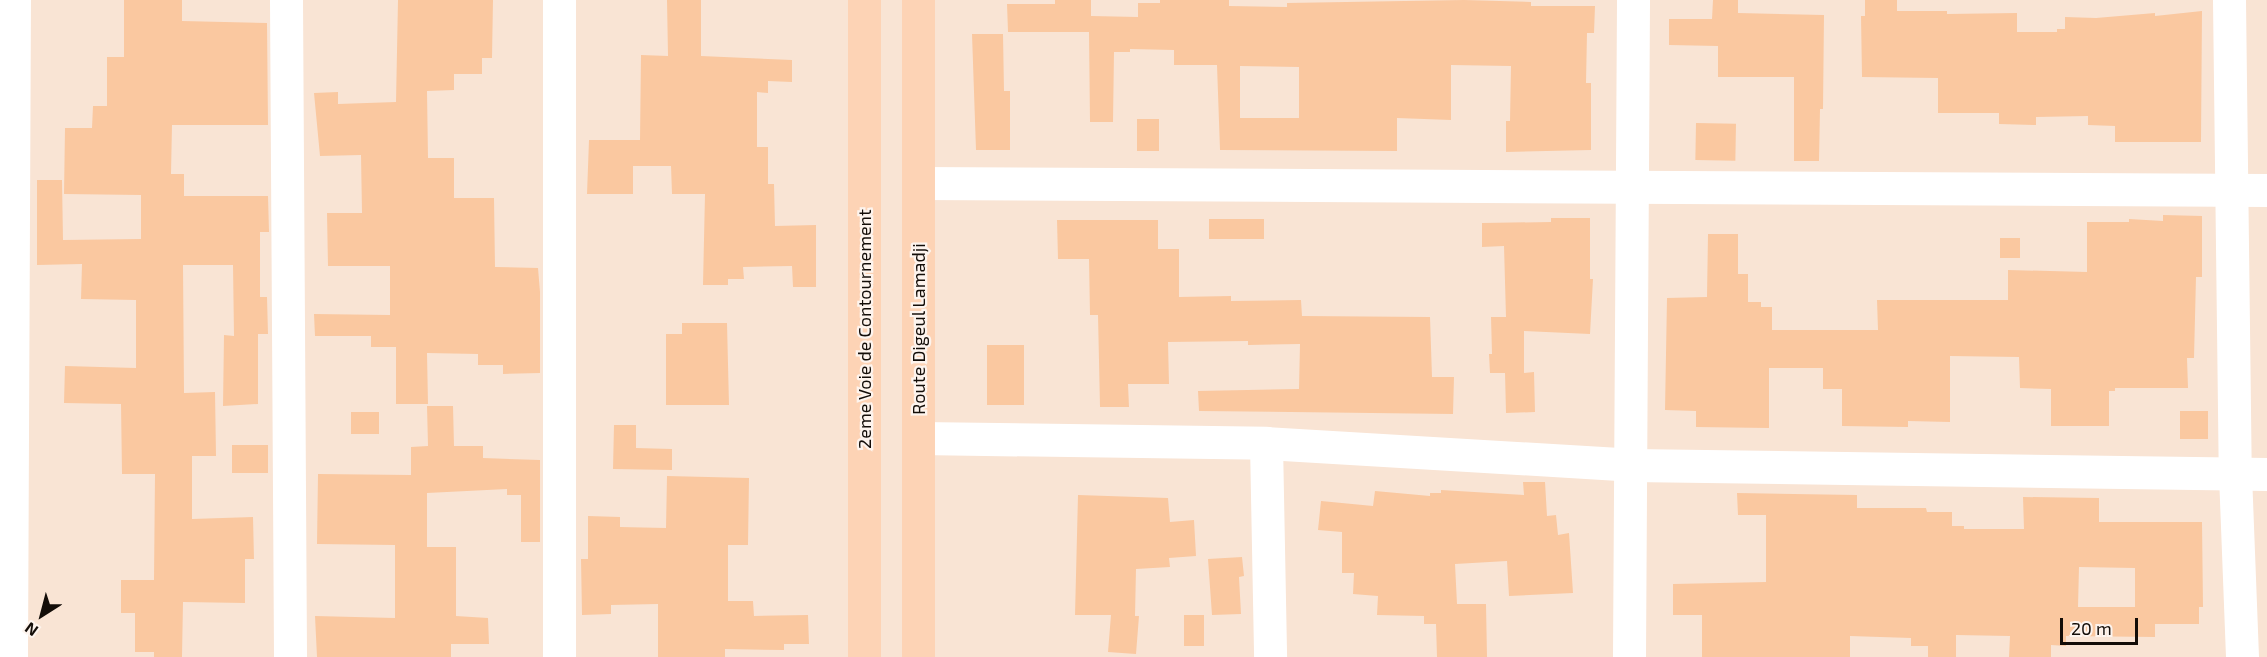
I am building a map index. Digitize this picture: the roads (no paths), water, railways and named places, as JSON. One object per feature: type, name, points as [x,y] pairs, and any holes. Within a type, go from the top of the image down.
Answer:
[{"type":"main road","name":"2eme Voie de Contournement","points":[[864,0],[864,657]]},
{"type":"main road","name":"Route Digeul Lamadji","points":[[918,0],[918,657]]},
{"type":"street","points":[[11,657],[14,0]]},
{"type":"street","points":[[286,0],[290,657]]},
{"type":"street","points":[[559,0],[559,657]]},
{"type":"street","points":[[1629,657],[1630,188],[1633,0]]},
{"type":"street","points":[[2229,0],[2232,190],[2251,474],[2242,657]]},
{"type":"street","points":[[918,183],[2267,190]]},
{"type":"street","points":[[919,438],[1266,443],[1630,465],[2251,474]]},
{"type":"street","points":[[1266,443],[1270,657]]}]
